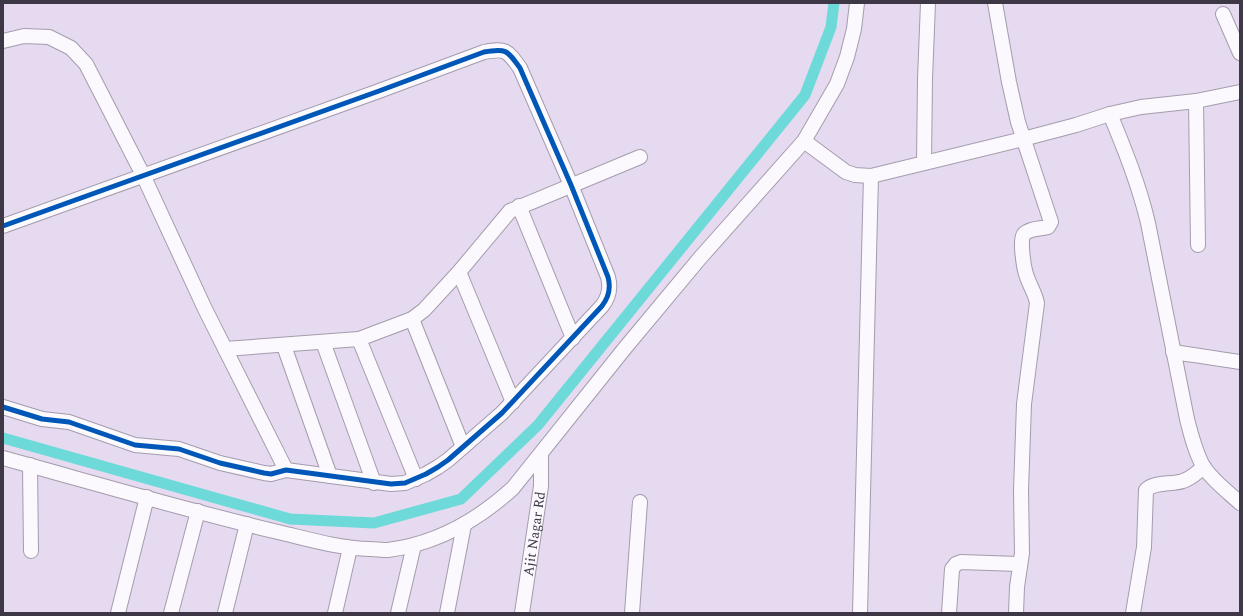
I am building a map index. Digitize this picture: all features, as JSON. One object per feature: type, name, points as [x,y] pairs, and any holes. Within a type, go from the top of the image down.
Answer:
[{"type":"street","points":[[3,458],[247,524],[350,548],[386,550],[414,545],[444,535],[464,525],[501,499],[513,488],[625,348],[695,264],[804,141],[837,84],[847,57],[854,29],[857,3]]},
{"type":"street","points":[[924,163],[928,3]]},
{"type":"street","points":[[996,3],[1009,82],[1023,139],[1051,222],[1048,227],[1029,231],[1025,233],[1022,238],[1024,269],[1036,296],[1037,303],[1024,404],[1021,495],[1022,541],[1016,596],[1016,613]]},
{"type":"street","points":[[1223,14],[1240,53]]},
{"type":"street","points":[[3,41],[24,36],[49,38],[62,43],[78,54],[91,74],[225,349],[286,470]]},
{"type":"street","points":[[3,226],[372,94],[484,52],[502,49],[508,52],[520,68],[571,185],[608,276],[610,289],[606,301],[513,402],[463,447],[438,467],[405,483],[374,483],[286,470],[271,474],[264,473],[220,463],[179,449],[135,445],[69,422],[42,419],[3,407]]},
{"type":"street","points":[[804,141],[846,172],[855,175],[871,176],[1023,139],[1110,114],[1141,107],[1196,101],[1240,92]]},
{"type":"street","points":[[1196,101],[1198,246]]},
{"type":"street","points":[[1110,114],[1130,162],[1141,195],[1187,419],[1195,449],[1204,466],[1240,504]]},
{"type":"street","points":[[225,349],[359,340],[412,319],[424,310],[459,272],[510,211],[640,157]]},
{"type":"street","points":[[860,613],[871,176]]},
{"type":"street","points":[[519,206],[573,338]]},
{"type":"street","points":[[459,272],[513,402]]},
{"type":"street","points":[[412,319],[463,447]]},
{"type":"street","points":[[359,340],[416,479]]},
{"type":"street","points":[[323,342],[374,483]]},
{"type":"street","points":[[284,346],[330,476]]},
{"type":"street","points":[[1173,352],[1240,362]]},
{"type":"street","name":"Ajit Nagar Rd","points":[[522,613],[541,486],[541,454]]},
{"type":"street","points":[[30,465],[31,551]]},
{"type":"street","points":[[1134,613],[1144,548],[1146,490],[1152,486],[1174,484],[1186,480],[1192,477],[1204,466]]},
{"type":"street","points":[[118,613],[147,497]]},
{"type":"street","points":[[632,613],[640,502]]},
{"type":"street","points":[[171,613],[198,511]]},
{"type":"street","points":[[225,613],[247,524]]},
{"type":"street","points":[[447,613],[464,525]]},
{"type":"street","points":[[398,613],[414,545]]},
{"type":"street","points":[[335,613],[350,548]]},
{"type":"street","points":[[949,613],[952,569],[956,564],[962,562],[1020,564]]},
{"type":"waterway","points":[[3,438],[290,519],[374,523],[461,499],[538,425],[805,95],[831,27],[834,3]]},
{"type":"cycle path","points":[[3,226],[484,52],[497,50],[509,54],[520,68],[571,185],[608,277],[609,285],[608,296],[602,306],[502,413],[448,460],[426,474],[405,483],[391,484],[286,470],[271,474],[264,473],[220,463],[179,449],[135,445],[69,422],[42,419],[3,407]]}]
